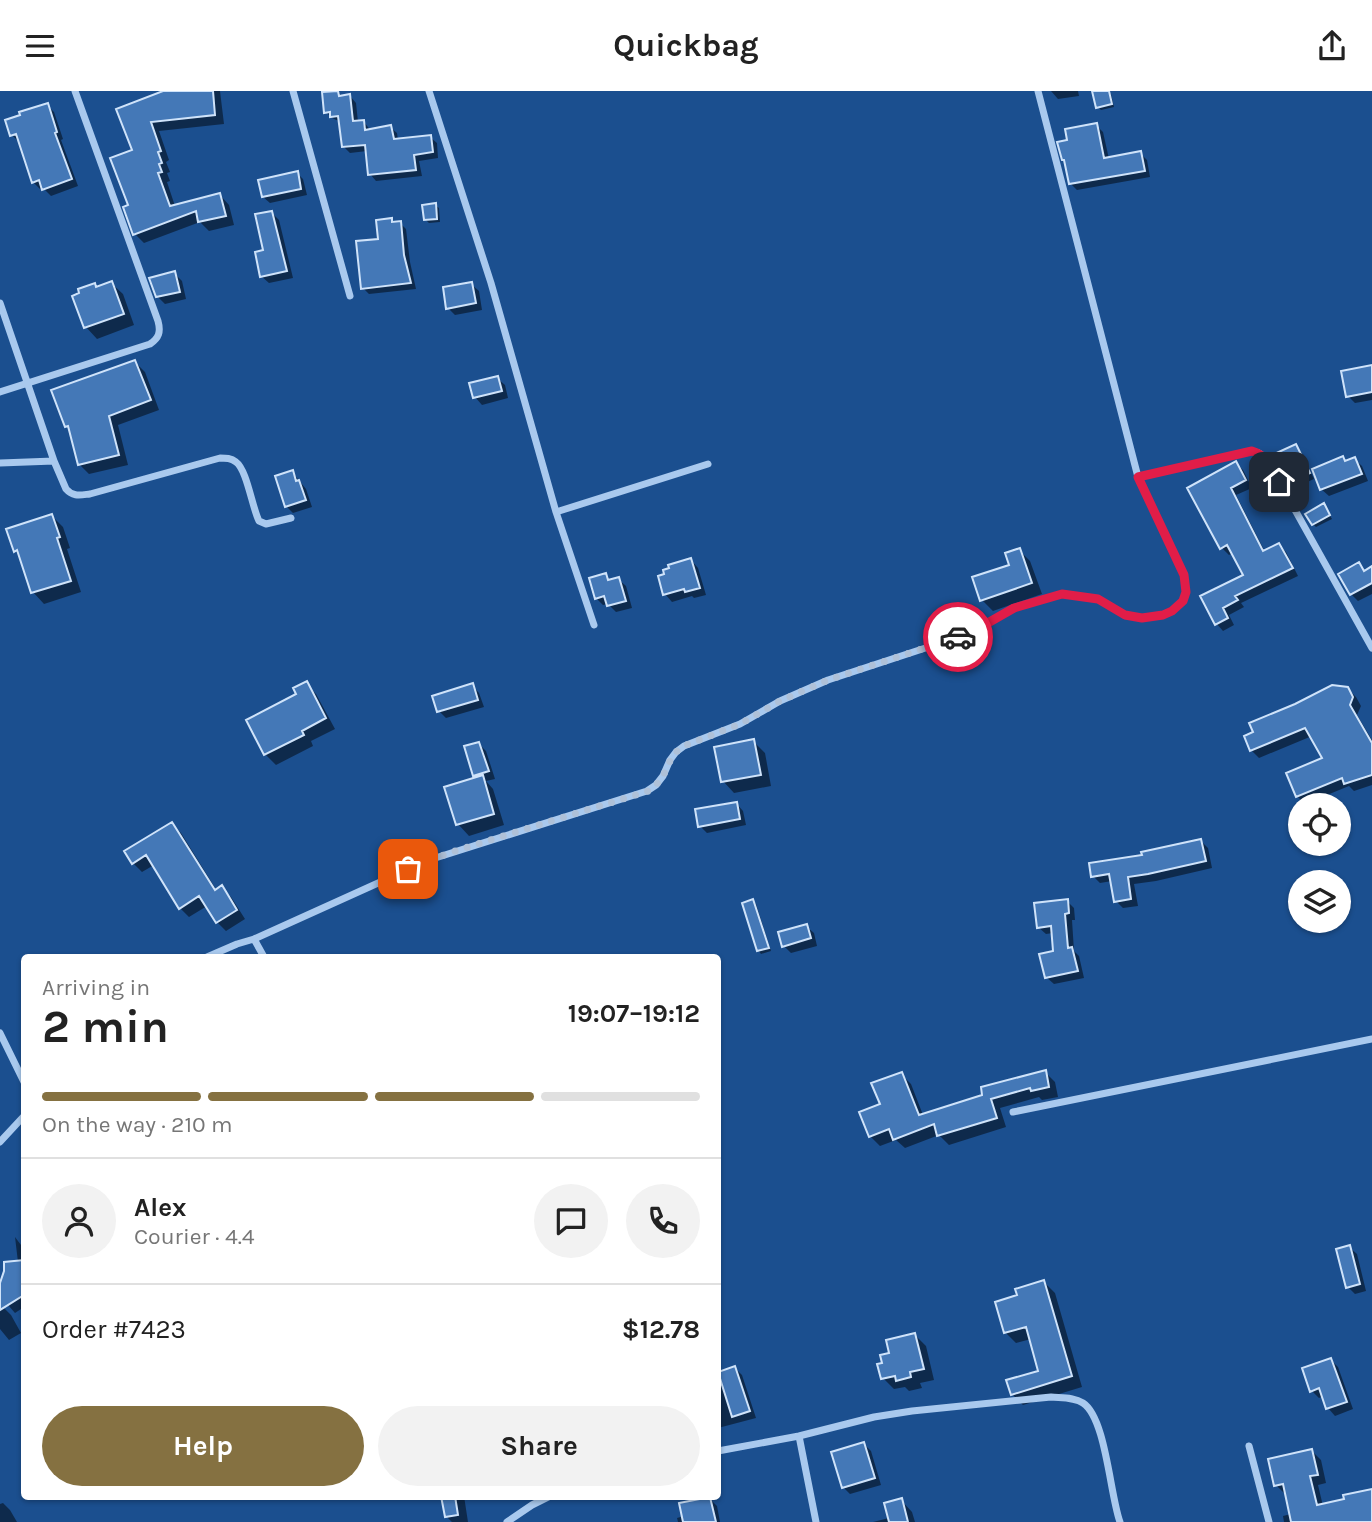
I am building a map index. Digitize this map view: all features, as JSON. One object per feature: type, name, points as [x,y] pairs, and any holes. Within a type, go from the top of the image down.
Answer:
[{"type":"street","points":[[0,392],[150,344],[156,340],[159,333],[158,321],[75,91]]},
{"type":"street","points":[[293,91],[350,296]]},
{"type":"street","points":[[429,91],[491,283],[556,512],[594,625]]},
{"type":"street","points":[[214,954],[254,939],[429,860],[648,791],[663,776],[676,752],[684,746],[740,724],[780,701],[828,680],[965,635],[1014,608],[1062,594],[1098,599],[1125,615],[1142,618],[1163,615],[1183,601],[1186,592],[1184,575],[1138,477],[1038,91]]},
{"type":"street","points":[[0,303],[66,489],[73,494],[90,494],[228,458],[235,460],[242,470],[259,521],[266,524],[291,518]]},
{"type":"street","points":[[1138,477],[1252,451],[1259,453],[1266,459],[1372,648]]},
{"type":"street","points":[[0,463],[54,461]]},
{"type":"street","points":[[556,512],[708,464]]},
{"type":"street","points":[[254,939],[262,954]]},
{"type":"street","points":[[0,1033],[21,1076]]},
{"type":"street","points":[[1013,1112],[1372,1039]]},
{"type":"street","points":[[0,1142],[21,1119]]},
{"type":"street","points":[[721,1450],[912,1411],[1051,1397],[1070,1398],[1083,1402],[1093,1413],[1106,1455],[1120,1522]]},
{"type":"street","points":[[799,1436],[816,1522]]},
{"type":"street","points":[[1249,1446],[1269,1522]]},
{"type":"street","points":[[528,1500],[532,1505]]},
{"type":"street","points":[[507,1522],[542,1500]]},
{"type":"building","points":[[163,91],[213,91],[215,115],[151,122],[161,151],[158,152],[162,172],[158,173],[170,206],[220,193],[226,216],[198,222],[196,211],[133,235],[123,207],[128,205],[110,158],[132,150],[116,109]]},
{"type":"building","points":[[338,91],[339,96],[350,94],[353,121],[364,120],[365,130],[391,125],[394,139],[431,135],[433,152],[414,155],[416,170],[368,175],[365,145],[342,147],[338,116],[330,117],[330,112],[324,113],[322,92]]},
{"type":"building","points":[[1092,91],[1109,91],[1112,104],[1096,108]]},
{"type":"building","points":[[48,103],[57,132],[55,133],[72,179],[42,190],[39,180],[32,183],[16,134],[10,136],[5,120],[20,115],[19,112]]},
{"type":"building","points":[[1097,123],[1104,158],[1141,151],[1145,171],[1069,184],[1057,142],[1067,140],[1065,129]]},
{"type":"building","points":[[298,171],[301,189],[262,197],[258,180]]},
{"type":"building","points":[[436,203],[437,219],[424,220],[422,205]]},
{"type":"building","points":[[272,211],[287,271],[260,277],[255,252],[263,250],[255,214]]},
{"type":"building","points":[[392,218],[392,222],[401,221],[404,255],[411,283],[361,289],[356,241],[378,239],[376,220]]},
{"type":"building","points":[[175,271],[180,292],[156,297],[149,278]]},
{"type":"building","points":[[112,281],[124,314],[84,328],[72,296],[79,293],[78,289],[95,283],[96,287]]},
{"type":"building","points":[[472,282],[476,303],[446,309],[443,287]]},
{"type":"building","points":[[135,360],[151,400],[109,416],[119,455],[78,465],[68,426],[65,427],[51,390]]},
{"type":"building","points":[[1372,365],[1372,392],[1346,397],[1341,371]]},
{"type":"building","points":[[498,376],[502,391],[473,398],[469,383]]},
{"type":"building","points":[[1296,444],[1310,473],[1287,484],[1272,455]]},
{"type":"building","points":[[1343,456],[1345,461],[1355,457],[1362,474],[1320,490],[1312,469]]},
{"type":"building","points":[[1236,461],[1246,480],[1231,488],[1263,551],[1279,543],[1293,568],[1235,596],[1238,600],[1223,608],[1228,618],[1215,625],[1200,596],[1243,575],[1227,545],[1220,549],[1187,488]]},
{"type":"building","points":[[293,470],[306,500],[285,507],[275,476]]},
{"type":"building","points":[[1324,503],[1330,515],[1312,525],[1305,514]]},
{"type":"building","points":[[52,514],[71,581],[31,593],[17,550],[14,552],[6,529]]},
{"type":"building","points":[[1020,548],[1032,583],[980,601],[972,577],[1009,565],[1005,553]]},
{"type":"building","points":[[691,558],[700,588],[663,595],[658,576],[664,574],[663,570],[669,568],[668,565]]},
{"type":"building","points":[[1359,562],[1364,571],[1372,566],[1372,583],[1350,595],[1338,574]]},
{"type":"building","points":[[606,573],[608,580],[619,577],[626,601],[607,606],[604,596],[595,599],[589,578]]},
{"type":"building","points":[[307,681],[326,718],[302,731],[304,735],[264,755],[246,720],[296,694],[293,688]]},
{"type":"building","points":[[473,683],[478,700],[437,712],[432,696]]},
{"type":"building","points":[[1332,685],[1348,687],[1353,697],[1350,705],[1372,743],[1372,775],[1344,784],[1342,778],[1306,793],[1294,793],[1286,773],[1322,758],[1305,728],[1250,751],[1244,736],[1253,732],[1249,723]]},
{"type":"building","points":[[754,739],[761,775],[721,782],[714,747]]},
{"type":"building","points":[[479,742],[489,771],[473,776],[464,746]]},
{"type":"building","points":[[483,775],[494,814],[456,825],[444,787]]},
{"type":"building","points":[[737,802],[740,819],[698,827],[695,809]]},
{"type":"building","points":[[172,822],[215,890],[222,885],[237,910],[216,923],[199,896],[179,909],[146,855],[132,864],[124,851]]},
{"type":"building","points":[[1201,839],[1206,861],[1128,877],[1131,899],[1114,902],[1109,874],[1091,877],[1089,863],[1142,855],[1141,852]]},
{"type":"building","points":[[753,899],[769,948],[757,951],[742,903]]},
{"type":"building","points":[[1068,899],[1069,913],[1065,914],[1068,948],[1072,947],[1078,971],[1045,978],[1039,954],[1053,951],[1051,926],[1037,928],[1034,903]]},
{"type":"building","points":[[807,924],[811,938],[782,947],[778,932]]},
{"type":"building","points":[[1046,1070],[1049,1087],[1031,1091],[1030,1088],[991,1099],[997,1118],[937,1136],[934,1124],[893,1140],[889,1129],[869,1137],[859,1112],[880,1104],[871,1083],[902,1072],[919,1115],[982,1095],[981,1087]]},
{"type":"building","points":[[1350,1245],[1360,1284],[1346,1288],[1336,1249]]},
{"type":"building","points":[[21,1260],[21,1297],[0,1310],[0,1283],[4,1262]]},
{"type":"building","points":[[1044,1280],[1072,1376],[1011,1395],[1006,1380],[1038,1371],[1026,1327],[1004,1333],[995,1302],[1017,1295],[1015,1289]]},
{"type":"building","points":[[915,1333],[924,1369],[910,1372],[911,1377],[896,1381],[895,1376],[881,1379],[877,1364],[882,1363],[880,1355],[889,1353],[886,1340]]},
{"type":"building","points":[[1331,1358],[1347,1402],[1326,1409],[1319,1388],[1310,1392],[1302,1368]]},
{"type":"building","points":[[735,1366],[750,1411],[732,1417],[721,1382],[721,1371]]},
{"type":"building","points":[[864,1442],[875,1478],[842,1488],[831,1452]]},
{"type":"building","points":[[1312,1449],[1318,1475],[1310,1476],[1317,1505],[1344,1499],[1343,1495],[1372,1489],[1372,1522],[1291,1522],[1283,1484],[1274,1486],[1268,1459]]},
{"type":"building","points":[[902,1498],[908,1522],[889,1522],[884,1503]]},
{"type":"building","points":[[442,1500],[456,1500],[458,1515],[445,1517]]},
{"type":"building","points":[[711,1500],[716,1522],[683,1522],[679,1503]]},
{"type":"way so far","points":[[408,869],[449,853],[639,795],[656,785],[676,752],[684,746],[740,724],[780,701],[828,680],[958,637]]},
{"type":"route","points":[[958,637],[1014,608],[1062,594],[1098,599],[1125,615],[1142,618],[1172,611],[1183,601],[1186,592],[1184,575],[1138,477],[1252,451],[1266,459],[1279,482]]}]
